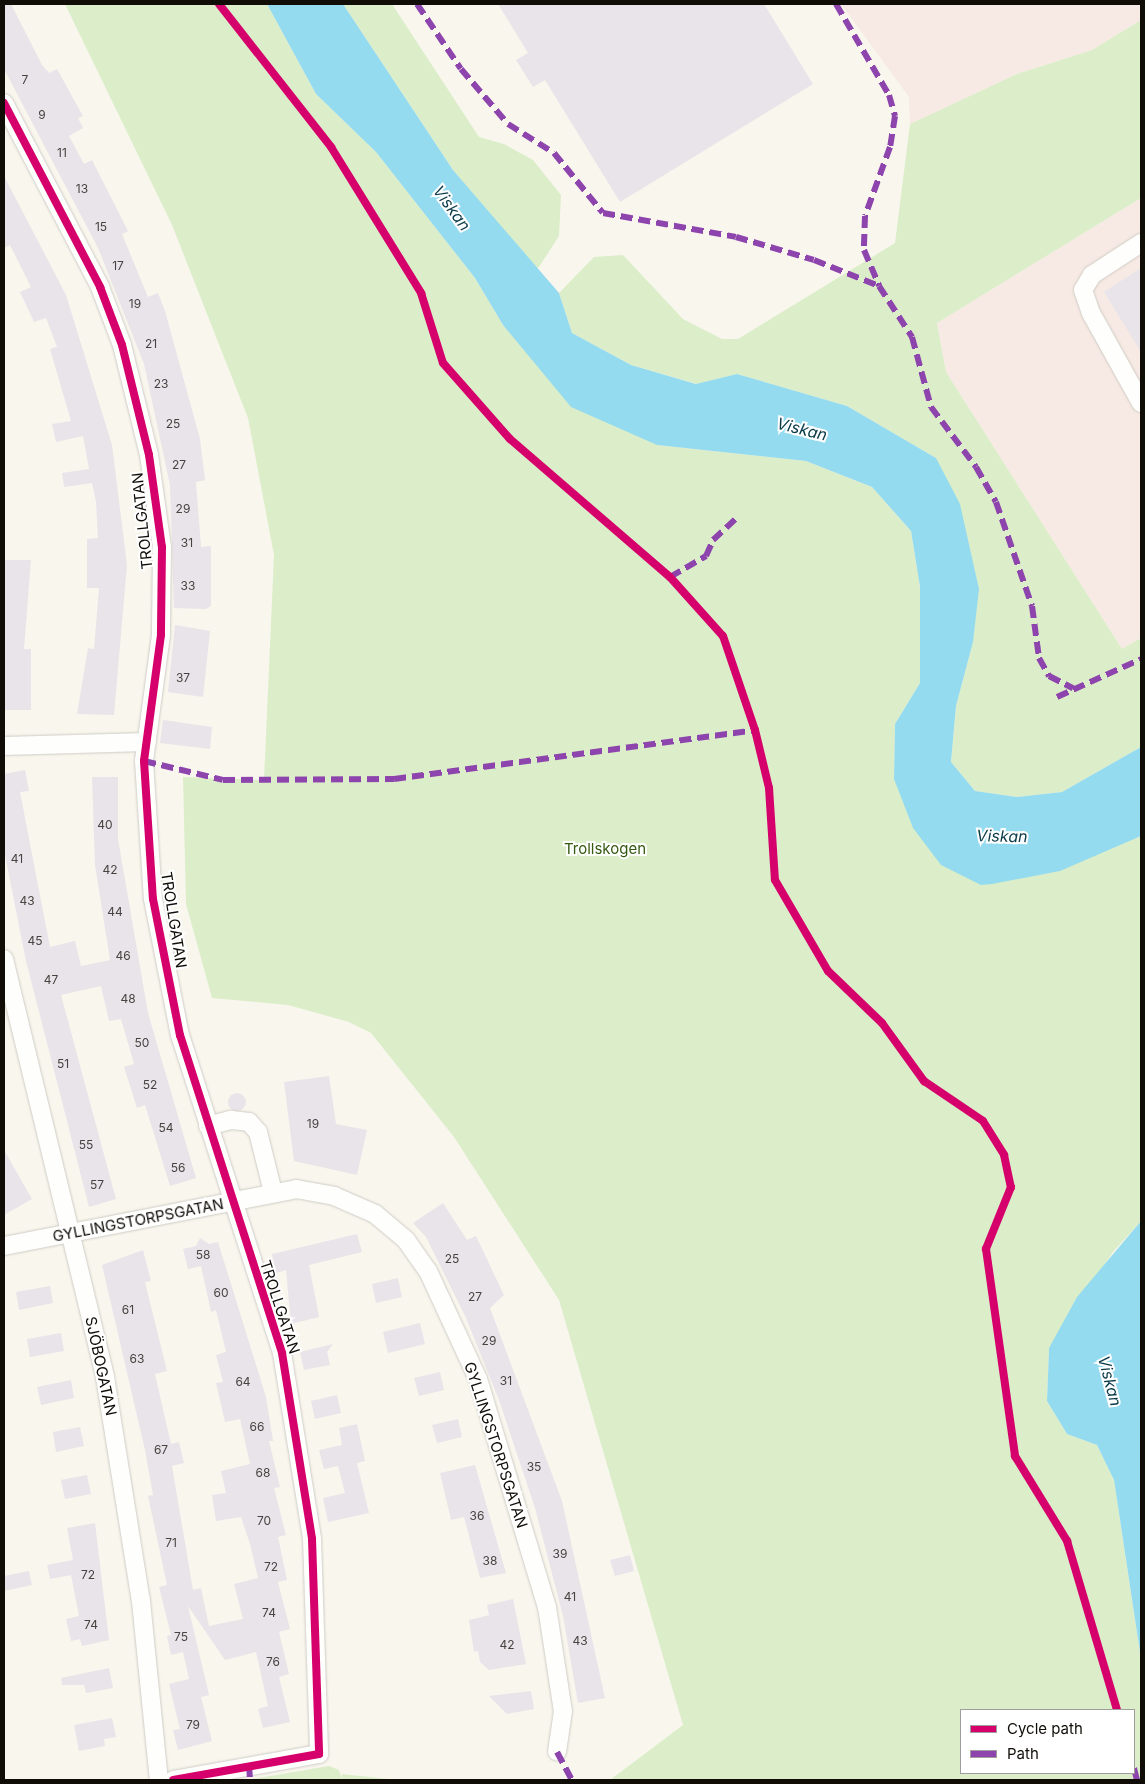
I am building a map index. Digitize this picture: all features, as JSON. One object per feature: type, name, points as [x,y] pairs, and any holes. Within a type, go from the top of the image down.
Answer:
[{"type":"street","name":"TROLLGATAN","points":[[4,103],[100,287],[135,394],[162,547],[161,635],[147,742],[153,899],[180,1035],[282,1354],[312,1538],[319,1754],[173,1780]]},
{"type":"street","points":[[1141,243],[1092,275],[1083,290],[1091,313],[1141,403]]},
{"type":"street","points":[[4,746],[147,742]]},
{"type":"street","name":"SJÖBOGATAN","points":[[4,959],[105,1377],[141,1601],[159,1780]]},
{"type":"street","points":[[208,1126],[231,1120],[249,1122],[258,1132],[272,1192]]},
{"type":"street","name":"GYLLINGSTORPSGATAN","points":[[4,1246],[232,1202],[272,1192],[296,1189],[334,1196],[375,1214],[406,1240],[428,1271],[478,1379],[547,1607],[563,1711],[557,1752]]},
{"type":"shaded area","points":[[841,4],[1141,4],[1141,20],[1092,50],[1017,74],[910,124],[909,97]]},
{"type":"shaded area","points":[[1141,198],[1141,638],[1122,649],[946,372],[937,323]]},
{"type":"green space","name":"Trollskogen","points":[[65,4],[267,4],[316,94],[376,152],[475,278],[503,325],[657,445],[806,461],[872,487],[911,531],[920,587],[920,683],[895,724],[894,779],[1117,844],[1141,836],[1141,1221],[1113,1252],[1049,1348],[1047,1401],[1067,1434],[1097,1445],[1114,1480],[1141,1659],[1141,1780],[610,1780],[683,1725],[559,1300],[454,1137],[371,1033],[349,1022],[288,1005],[212,998],[186,904],[183,777],[264,780],[274,555],[248,418],[172,225]]},
{"type":"green space","points":[[343,4],[392,4],[479,137],[504,144],[533,160],[561,195],[559,236],[537,270],[453,170]]},
{"type":"green space","points":[[1141,20],[1141,198],[937,323],[946,372],[1122,649],[1141,638],[1141,747],[1062,792],[1017,797],[975,791],[951,762],[956,706],[973,642],[936,458],[847,406],[737,374],[697,384],[631,365],[572,333],[559,293],[594,257],[623,255],[683,319],[722,339],[738,339],[895,243],[910,124],[1017,74],[1092,50]]},
{"type":"green space","points":[[329,1766],[339,1770],[342,1779],[342,1774],[397,1780],[246,1780]]},
{"type":"water","name":"Viskan","points":[[267,4],[343,4],[453,170],[559,293],[572,333],[631,365],[696,384],[737,374],[847,406],[936,458],[960,504],[979,589],[973,642],[956,706],[951,762],[975,791],[1017,797],[1062,792],[1141,747],[1141,836],[1060,871],[992,884],[981,885],[941,865],[913,828],[894,779],[895,724],[920,683],[920,587],[911,531],[872,487],[806,461],[657,445],[571,407],[503,325],[475,278],[376,152],[316,94]]},
{"type":"water","name":"Viskan","points":[[1141,1221],[1141,1659],[1114,1480],[1097,1445],[1067,1434],[1047,1401],[1049,1348],[1077,1297]]},
{"type":"building","points":[[4,4],[11,4],[42,65],[49,73],[57,69],[83,116],[78,118],[83,128],[69,136],[84,164],[92,160],[128,231],[122,234],[148,297],[158,293],[165,311],[200,439],[205,480],[196,482],[201,547],[211,546],[211,606],[206,609],[174,608],[170,485],[144,364],[98,248],[4,69]]},
{"type":"building","points":[[498,4],[764,4],[813,84],[620,202],[545,80],[533,87],[516,60],[528,53]]},
{"type":"building","points":[[4,176],[66,295],[112,445],[127,565],[114,715],[77,714],[88,648],[94,649],[99,588],[87,588],[87,539],[98,538],[96,502],[92,483],[64,487],[62,473],[89,469],[83,436],[56,442],[52,424],[71,421],[50,349],[57,347],[46,318],[34,322],[20,292],[31,287],[10,245],[4,248]]},
{"type":"building","points":[[1141,268],[1141,352],[1104,292]]},
{"type":"building","points":[[4,560],[31,560],[24,649],[31,649],[31,710],[4,710]]},
{"type":"building","points":[[175,625],[210,631],[203,697],[168,692]]},
{"type":"building","points":[[163,720],[212,727],[210,749],[160,743]]},
{"type":"building","points":[[25,770],[29,791],[20,792],[50,947],[75,941],[81,966],[110,960],[95,865],[92,777],[118,777],[118,839],[148,1013],[196,1178],[170,1186],[145,1105],[137,1108],[124,1067],[134,1064],[121,1019],[109,1021],[101,986],[61,995],[116,1199],[89,1207],[26,961],[4,850],[4,774]]},
{"type":"building","points":[[329,1076],[336,1124],[367,1130],[357,1175],[294,1161],[284,1082]]},
{"type":"building","points":[[237,1093],[243,1096],[246,1102],[243,1108],[237,1111],[231,1108],[228,1102],[231,1096]]},
{"type":"building","points":[[4,1150],[32,1199],[4,1215]]},
{"type":"building","points":[[443,1203],[467,1240],[476,1236],[504,1295],[490,1308],[562,1501],[605,1698],[578,1703],[563,1616],[535,1508],[499,1400],[466,1318],[426,1237],[413,1223]]},
{"type":"building","points":[[357,1234],[362,1252],[309,1265],[319,1317],[291,1324],[286,1270],[276,1273],[272,1254]]},
{"type":"building","points":[[200,1238],[209,1244],[218,1242],[266,1397],[273,1441],[269,1441],[280,1487],[274,1488],[286,1535],[278,1537],[287,1580],[278,1582],[290,1629],[279,1632],[289,1674],[279,1677],[290,1722],[263,1728],[258,1709],[268,1706],[256,1652],[225,1660],[188,1606],[209,1695],[201,1697],[212,1741],[178,1750],[173,1730],[180,1729],[169,1684],[189,1679],[183,1652],[171,1655],[167,1636],[171,1635],[159,1587],[167,1585],[148,1496],[153,1495],[145,1450],[102,1265],[143,1250],[151,1281],[145,1282],[167,1371],[155,1374],[171,1444],[179,1442],[184,1463],[172,1466],[193,1590],[201,1588],[209,1626],[243,1619],[234,1584],[258,1578],[250,1544],[241,1517],[216,1521],[212,1495],[226,1493],[221,1471],[250,1464],[240,1419],[225,1422],[216,1383],[223,1382],[216,1355],[226,1352],[216,1310],[211,1312],[201,1266],[188,1269],[183,1249],[196,1246]]},
{"type":"building","points":[[398,1278],[402,1297],[376,1303],[372,1284]]},
{"type":"building","points":[[50,1286],[53,1303],[19,1310],[16,1292]]},
{"type":"building","points":[[420,1323],[425,1344],[388,1353],[383,1332]]},
{"type":"building","points":[[61,1333],[64,1351],[30,1357],[27,1339]]},
{"type":"building","points":[[333,1344],[327,1352],[330,1365],[304,1370],[300,1352]]},
{"type":"building","points":[[440,1372],[444,1390],[419,1396],[414,1378]]},
{"type":"building","points":[[71,1380],[74,1398],[41,1405],[37,1387]]},
{"type":"building","points":[[337,1395],[341,1413],[315,1419],[311,1401]]},
{"type":"building","points":[[458,1419],[462,1437],[437,1443],[432,1425]]},
{"type":"building","points":[[357,1424],[365,1461],[357,1463],[369,1513],[328,1522],[323,1498],[345,1493],[338,1466],[324,1469],[319,1450],[342,1445],[339,1428]]},
{"type":"building","points":[[80,1427],[84,1446],[56,1452],[53,1432]]},
{"type":"building","points":[[475,1465],[506,1573],[480,1578],[464,1517],[451,1520],[440,1473]]},
{"type":"building","points":[[87,1475],[91,1494],[65,1499],[61,1480]]},
{"type":"building","points":[[95,1523],[109,1640],[82,1646],[80,1639],[71,1641],[66,1619],[79,1616],[71,1575],[50,1579],[47,1565],[73,1560],[67,1528]]},
{"type":"building","points":[[630,1555],[634,1571],[615,1576],[610,1560]]},
{"type":"building","points":[[29,1571],[32,1585],[4,1591],[4,1576]]},
{"type":"building","points":[[513,1599],[526,1664],[489,1670],[480,1662],[478,1651],[474,1652],[469,1620],[489,1615],[487,1605]]},
{"type":"building","points":[[109,1668],[113,1688],[86,1693],[84,1685],[62,1685],[61,1678]]},
{"type":"building","points":[[531,1691],[534,1709],[507,1714],[489,1696]]},
{"type":"building","points":[[112,1718],[116,1737],[104,1739],[105,1746],[79,1751],[74,1725]]},
{"type":"marked path","points":[[417,4],[461,69],[508,124],[554,153],[603,213],[736,237],[814,260],[879,286],[912,337],[931,407],[976,467],[996,502],[1032,606],[1039,658],[1049,676],[1073,688]]},
{"type":"marked path","points":[[836,4],[889,95],[895,116],[890,147],[865,216],[864,250],[879,286]]},
{"type":"marked path","points":[[670,577],[706,556],[713,540],[739,516]]},
{"type":"marked path","points":[[1057,697],[1141,659]]},
{"type":"marked path","points":[[144,761],[223,780],[394,779],[755,730]]},
{"type":"marked path","points":[[557,1752],[572,1780]]},
{"type":"marked path","points":[[249,1765],[250,1780]]},
{"type":"marked path","points":[[1135,1772],[1137,1780]]},
{"type":"cycle path","points":[[219,4],[331,147],[421,293],[443,363],[510,439],[670,577],[723,636],[755,730],[769,788],[775,880],[828,971],[882,1023],[924,1081],[983,1121],[1004,1155],[1011,1187],[986,1249],[1015,1456],[1067,1541],[1117,1709]]},
{"type":"cycle path","points":[[4,103],[100,287],[122,345],[149,455],[162,547],[161,635],[144,761],[153,899],[180,1035],[282,1353],[312,1539],[319,1754],[173,1780]]}]
